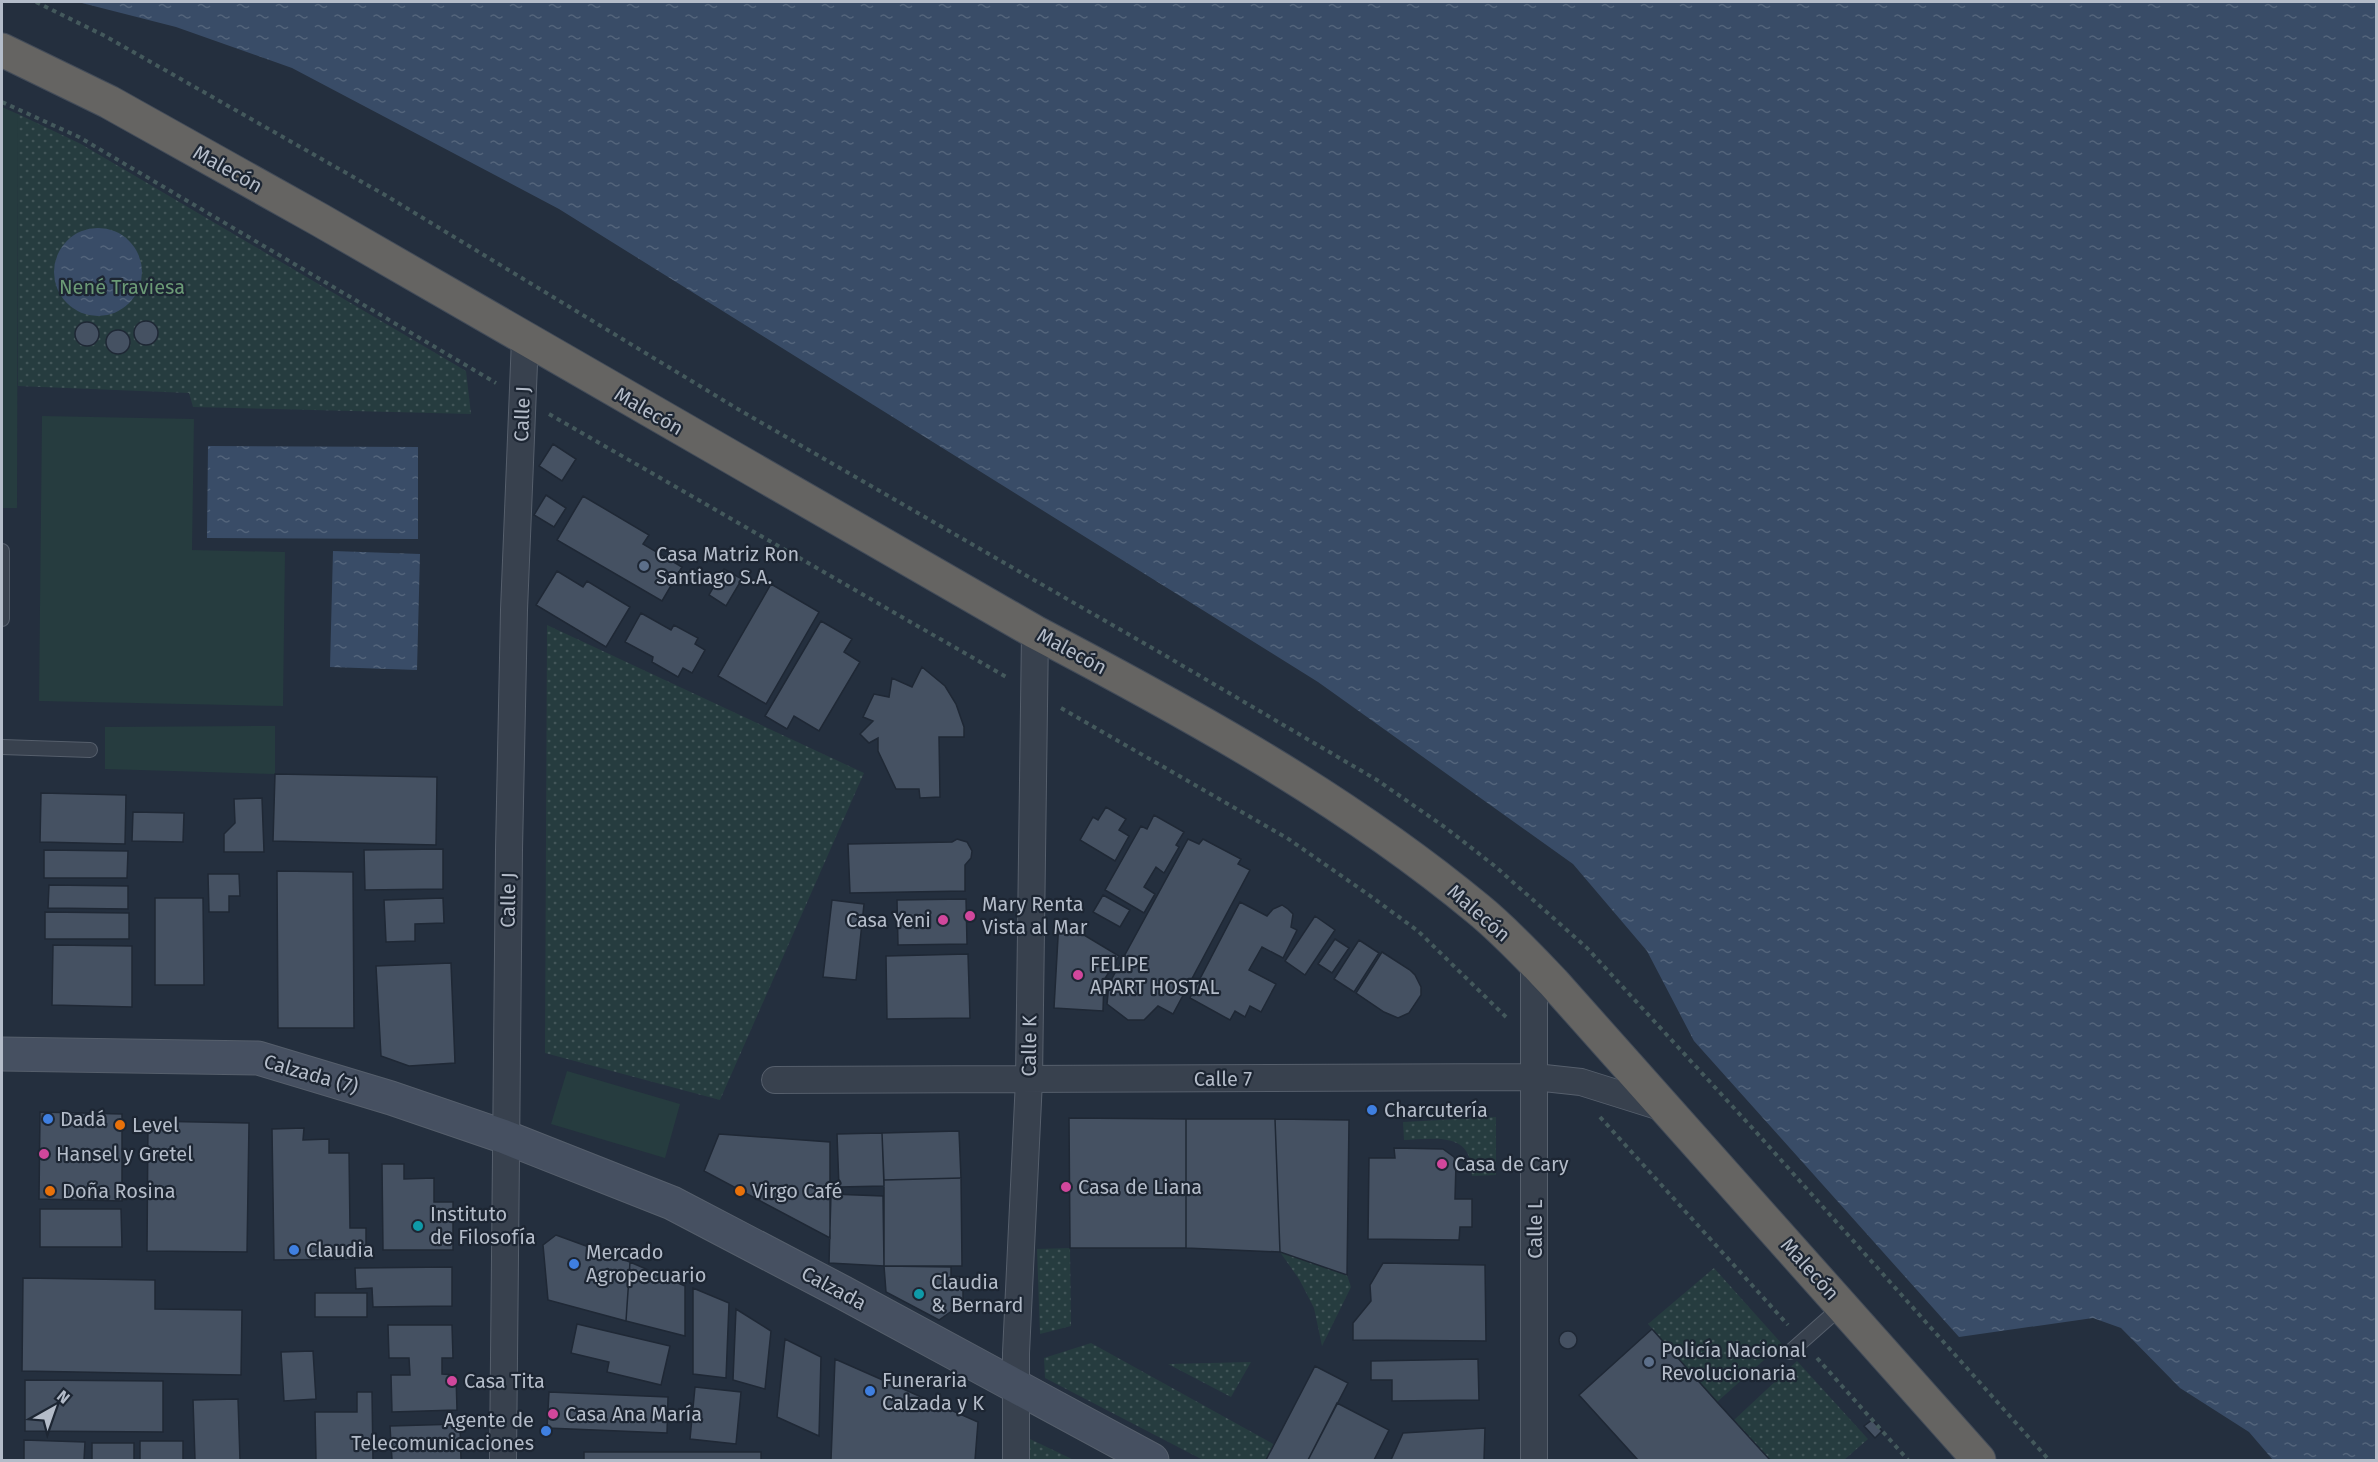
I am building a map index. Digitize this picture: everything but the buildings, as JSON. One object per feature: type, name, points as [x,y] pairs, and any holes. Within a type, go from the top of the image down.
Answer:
[{"type":"highway","name":"Malecón","points":[[2,50],[109,102],[320,220],[1035,632],[1124,679],[1278,767],[1363,822],[1479,910],[1534,962],[1843,1305],[1979,1461]]},
{"type":"main road","name":"Calzada (7)","points":[[2,1054],[258,1058],[391,1098],[505,1137]]},
{"type":"main road","name":"Calzada","points":[[505,1137],[672,1203],[842,1292],[1152,1461]]},
{"type":"street","name":"Calle J","points":[[503,1461],[505,1137],[514,610],[525,339]]},
{"type":"street","name":"Calle K","points":[[1016,1461],[1016,1388],[1029,1080],[1035,632]]},
{"type":"street","name":"Calle L","points":[[1534,962],[1534,1461]]},
{"type":"street","name":"Calle 7","points":[[775,1080],[1535,1077],[1581,1083],[1667,1109]]},
{"type":"lane","points":[[2,551],[2,620]]},
{"type":"lane","points":[[2,747],[90,750]]},
{"type":"lane","points":[[1790,1352],[1843,1305]]},
{"type":"green space","points":[[2,107],[18,114],[17,508],[2,508]]},
{"type":"green space","name":"Nené Traviesa","points":[[18,114],[81,144],[466,371],[471,414],[193,407],[189,393],[18,386]]},
{"type":"green space","points":[[42,416],[194,419],[192,550],[285,552],[283,706],[39,701]]},
{"type":"green space","points":[[547,625],[864,773],[720,1100],[545,1053]]},
{"type":"green space","points":[[275,726],[275,774],[105,769],[105,727]]},
{"type":"green space","points":[[567,1071],[680,1104],[665,1158],[551,1124]]},
{"type":"green space","points":[[1496,1117],[1496,1175],[1472,1176],[1470,1159],[1465,1149],[1458,1144],[1441,1139],[1404,1140],[1403,1122]]},
{"type":"green space","points":[[1070,1248],[1071,1326],[1040,1334],[1037,1249]]},
{"type":"green space","points":[[1280,1252],[1347,1275],[1351,1287],[1322,1346],[1314,1308],[1299,1279]]},
{"type":"green space","points":[[1714,1268],[1782,1344],[1717,1402],[1648,1324]]},
{"type":"green space","points":[[1091,1343],[1275,1445],[1266,1460],[1203,1460],[1045,1378],[1044,1358]]},
{"type":"green space","points":[[1797,1361],[1868,1439],[1844,1460],[1770,1460],[1734,1420]]},
{"type":"green space","points":[[1251,1362],[1231,1397],[1168,1364]]},
{"type":"green space","points":[[1030,1439],[1074,1460],[1030,1460]]},
{"type":"water","points":[[78,2],[2376,2],[2376,1460],[2273,1460],[2249,1432],[2180,1388],[2121,1328],[2093,1318],[1959,1337],[1694,1041],[1647,951],[1573,864],[1318,682],[559,209],[292,68],[176,27]]},
{"type":"water","points":[[98,228],[115,232],[129,241],[138,255],[142,272],[138,289],[129,303],[115,312],[98,316],[81,312],[67,303],[58,289],[54,272],[58,255],[67,241],[81,232]]},
{"type":"water","points":[[208,446],[418,447],[418,539],[207,538]]},
{"type":"water","points":[[333,551],[420,554],[417,670],[330,667]]},
{"type":"place","name":"Casa Matriz Ron Santiago S.A.","points":[[644,566]]},
{"type":"place","name":"Mary Renta Vista al Mar","points":[[970,916]]},
{"type":"place","name":"Casa Yeni","points":[[943,920]]},
{"type":"place","name":"FELIPE APART HOSTAL","points":[[1078,975]]},
{"type":"place","name":"Charcutería","points":[[1372,1110]]},
{"type":"place","name":"Dadá","points":[[48,1119]]},
{"type":"place","name":"Level","points":[[120,1125]]},
{"type":"place","name":"Hansel y Gretel","points":[[44,1154]]},
{"type":"place","name":"Casa de Cary","points":[[1442,1164]]},
{"type":"place","name":"Casa de Liana","points":[[1066,1187]]},
{"type":"place","name":"Doña Rosina","points":[[50,1191]]},
{"type":"place","name":"Virgo Café","points":[[740,1191]]},
{"type":"place","name":"Instituto de Filosofía","points":[[418,1226]]},
{"type":"place","name":"Claudia","points":[[294,1250]]},
{"type":"place","name":"Mercado Agropecuario","points":[[574,1264]]},
{"type":"place","name":"Claudia & Bernard","points":[[919,1294]]},
{"type":"place","name":"Policía Nacional Revolucionaria","points":[[1649,1362]]},
{"type":"place","name":"Casa Tita","points":[[452,1381]]},
{"type":"place","name":"Funeraria Calzada y K","points":[[870,1391]]},
{"type":"place","name":"Casa Ana María","points":[[553,1414]]},
{"type":"place","name":"Agente de Telecomunicaciones","points":[[546,1431]]}]
